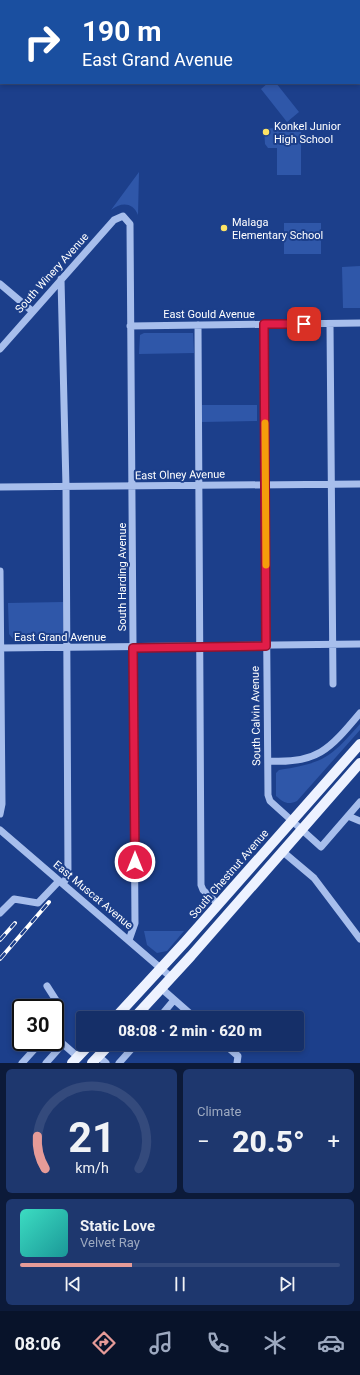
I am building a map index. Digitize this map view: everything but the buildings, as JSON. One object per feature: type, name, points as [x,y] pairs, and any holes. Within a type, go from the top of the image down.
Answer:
[{"type":"main road","name":"South Chestnut Avenue","points":[[121,1011],[360,744]]},
{"type":"main road","points":[[141,1011],[172,978],[360,763]]},
{"type":"main road","points":[[75,1060],[83,1051]]},
{"type":"main road","points":[[98,1061],[105,1051]]},
{"type":"street","name":"South Winery Avenue","points":[[0,349],[114,220],[123,216]]},
{"type":"street","name":"South Harding Avenue","points":[[123,216],[130,224],[135,923],[134,930],[129,940]]},
{"type":"street","points":[[0,913],[14,899],[38,903],[68,875],[66,486],[61,279]]},
{"type":"street","points":[[0,284],[32,311]]},
{"type":"street","name":"East Gould Avenue","points":[[130,326],[360,323]]},
{"type":"street","name":"South Calvin Avenue","points":[[264,324],[268,795],[270,801],[321,847],[348,816]]},
{"type":"street","points":[[330,324],[333,684]]},
{"type":"street","points":[[198,325],[198,485],[201,646],[201,885],[203,890],[218,904]]},
{"type":"street","name":"East Olney Avenue","points":[[0,487],[360,484]]},
{"type":"street","points":[[0,571],[2,804],[0,814]]},
{"type":"street","name":"East Grand Avenue","points":[[0,648],[133,648],[360,644]]},
{"type":"street","points":[[268,761],[300,761],[312,758],[334,742],[360,713]]},
{"type":"street","points":[[360,802],[348,816],[360,821]]},
{"type":"street","name":"East Muscat Avenue","points":[[0,830],[172,978]]},
{"type":"street","points":[[282,851],[314,878],[360,939]]},
{"type":"street","points":[[47,986],[55,999]]},
{"type":"street","points":[[162,989],[187,1011]]},
{"type":"street","points":[[165,1011],[174,1000]]},
{"type":"street","points":[[64,1045],[75,1060]]},
{"type":"street","points":[[22,1063],[33,1051]]},
{"type":"street","points":[[46,1063],[57,1051]]},
{"type":"street","points":[[119,1063],[130,1051]]},
{"type":"street","points":[[232,1051],[238,1056],[238,1063]]},
{"type":"shaded area","points":[[267,84],[277,84],[299,112],[287,122],[261,89]]},
{"type":"shaded area","points":[[285,127],[287,130],[301,130],[301,175],[277,175],[277,148],[268,148],[265,144],[264,129]]},
{"type":"shaded area","points":[[139,172],[138,215],[133,208],[126,205],[115,207],[111,210]]},
{"type":"shaded area","points":[[284,223],[321,223],[321,254],[284,254]]},
{"type":"shaded area","points":[[360,266],[360,308],[343,308],[342,267]]},
{"type":"shaded area","points":[[144,333],[193,333],[194,353],[139,354],[140,335]]},
{"type":"shaded area","points":[[202,405],[257,405],[257,421],[202,422]]},
{"type":"shaded area","points":[[63,602],[63,639],[14,640],[9,634],[8,603]]},
{"type":"shaded area","points":[[360,724],[360,730],[297,801],[286,803],[276,796],[276,773],[279,770],[306,765],[325,757],[341,745]]},
{"type":"shaded area","points":[[144,931],[184,931],[167,951],[157,953],[147,945]]},
{"type":"railway","points":[[0,959],[49,902]]},
{"type":"railway","points":[[0,940],[15,923]]},
{"type":"slow traffic","points":[[265,423],[266,565]]},
{"type":"place","name":"Konkel Junior High School","points":[[266,132]]},
{"type":"place","name":"Malaga Elementary School","points":[[224,228]]},
{"type":"route","points":[[135,862],[133,648],[266,646],[264,324],[304,324]]}]
